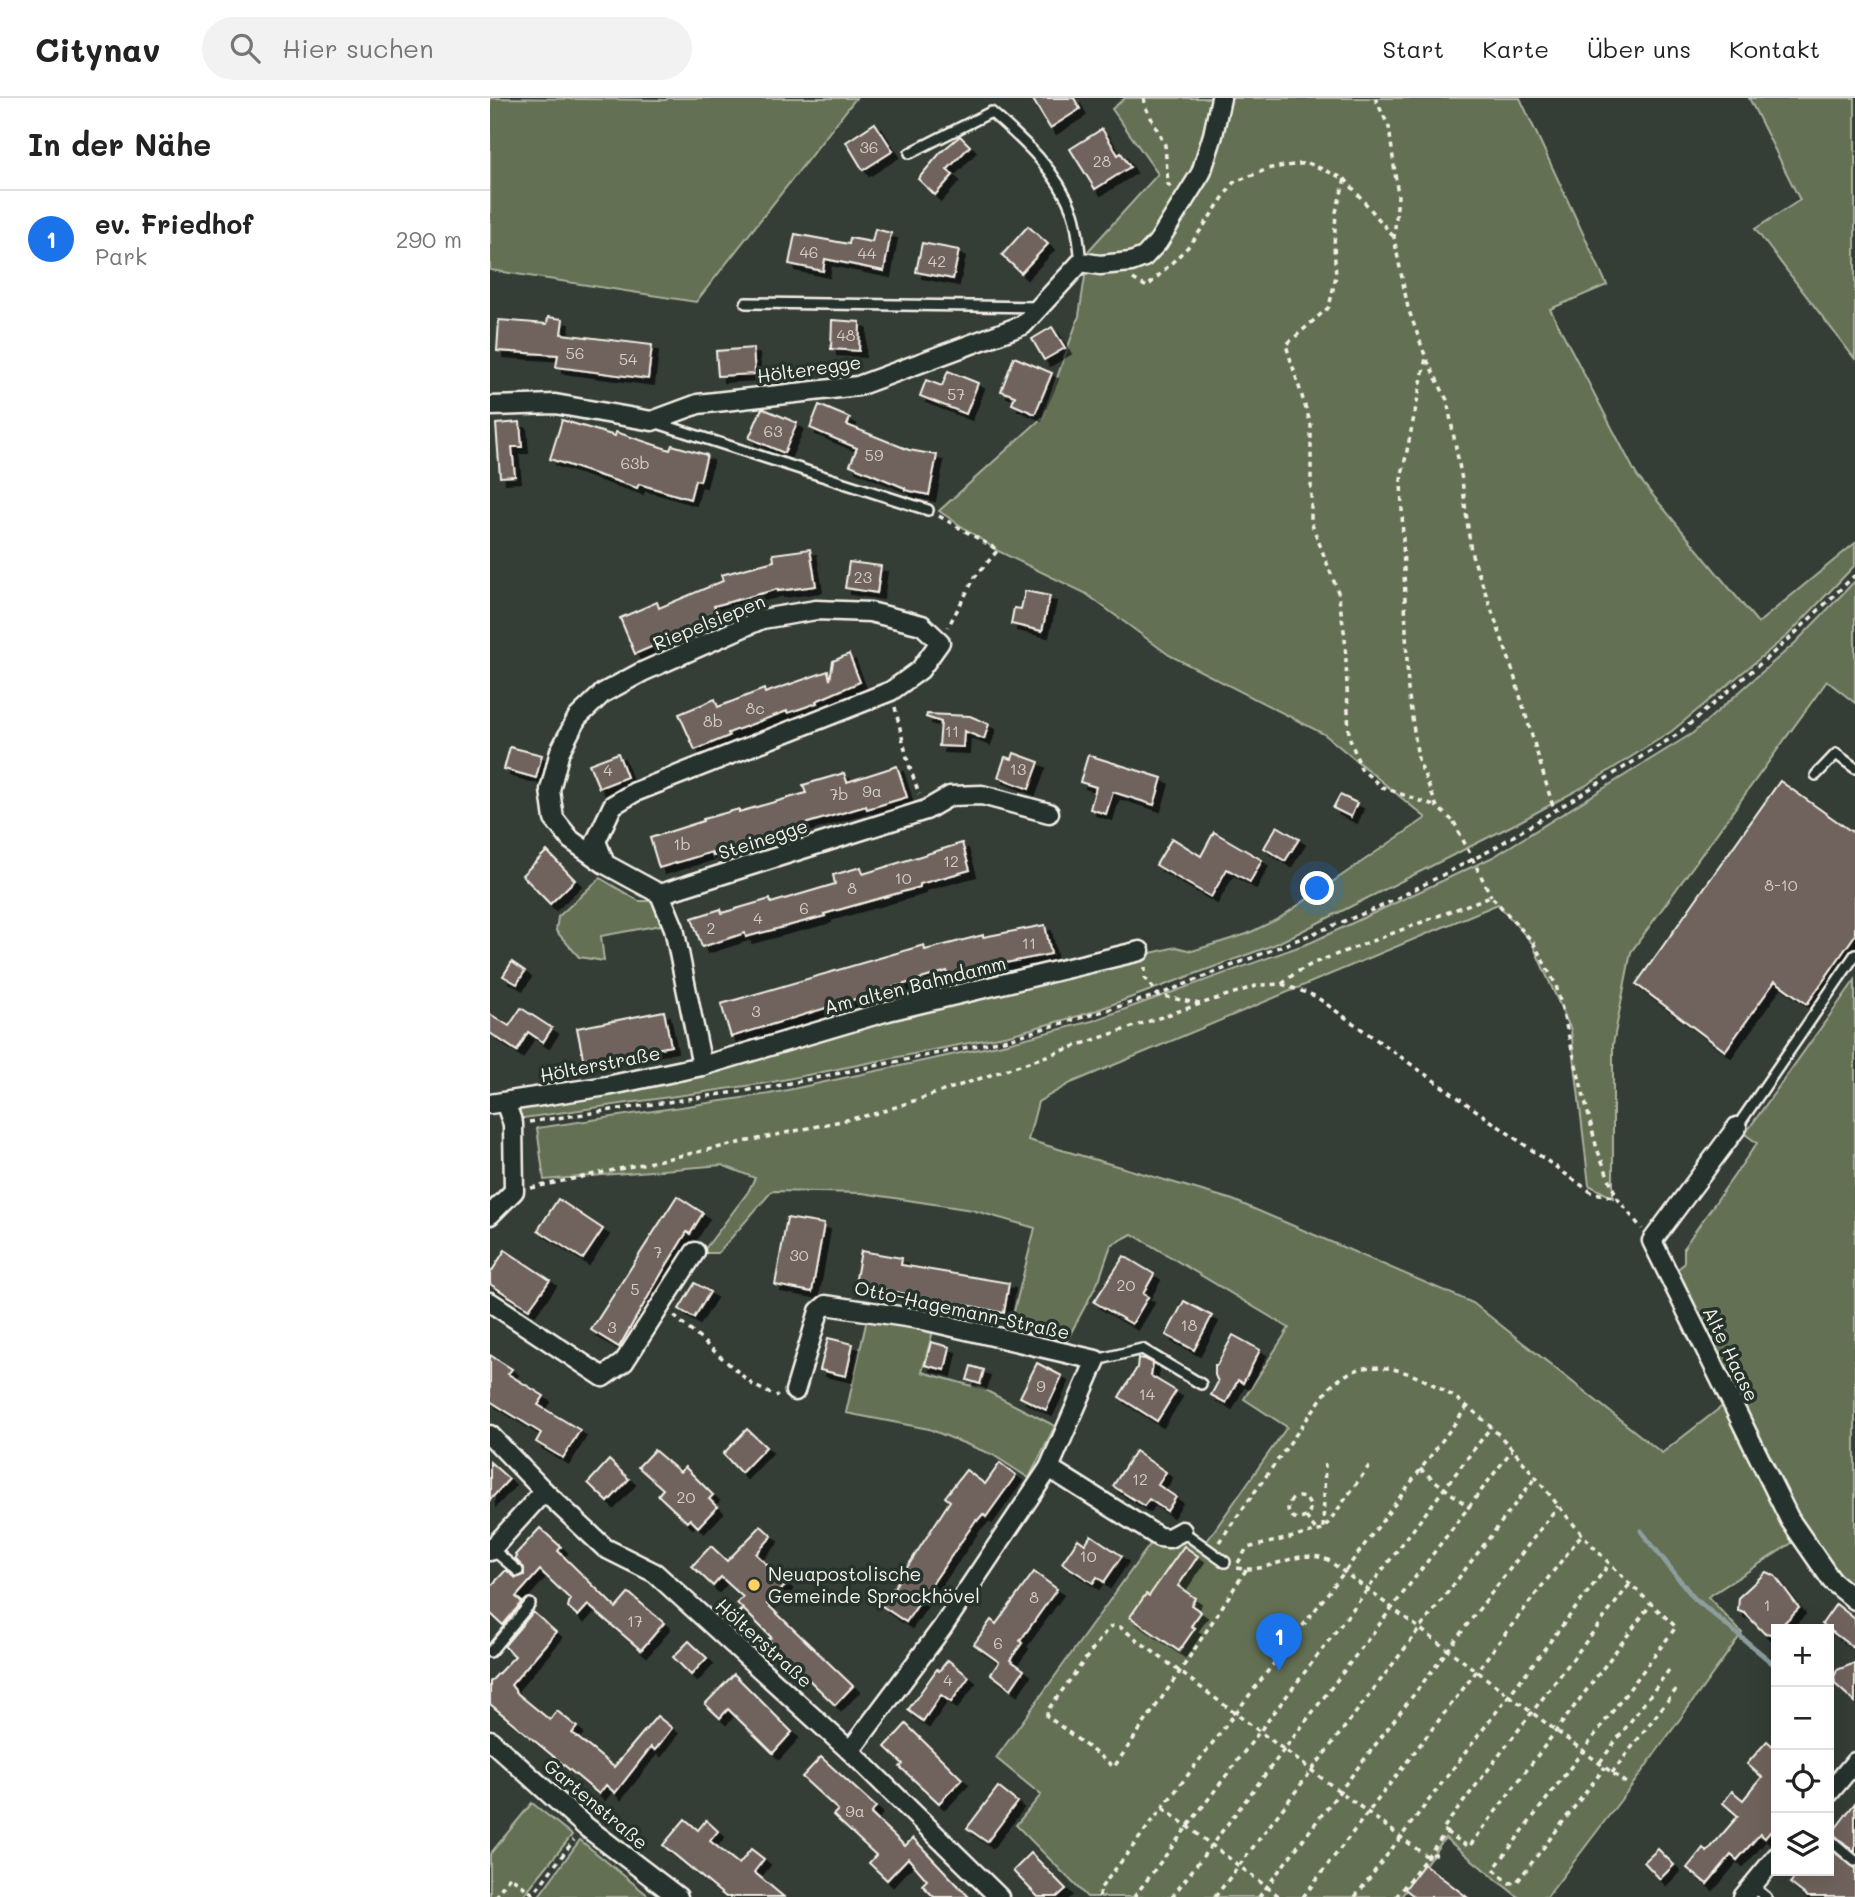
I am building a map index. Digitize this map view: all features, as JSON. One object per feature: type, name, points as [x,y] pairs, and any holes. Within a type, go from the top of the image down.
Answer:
[{"type":"street","points":[[1081,262],[1100,265],[1131,262],[1144,257],[1158,242],[1201,173],[1221,98]]},
{"type":"street","name":"Hölteregge","points":[[652,421],[698,404],[858,386],[1023,325],[1081,262]]},
{"type":"street","points":[[490,406],[555,404],[652,421]]},
{"type":"street","name":"Riepelsiepen","points":[[660,894],[571,840],[554,819],[550,790],[560,751],[577,718],[603,693],[642,672],[762,619],[816,610],[870,612],[922,625],[940,642]]},
{"type":"street","points":[[605,863],[596,841],[612,804],[635,792],[891,691],[920,670],[940,642]]},
{"type":"street","name":"Steinegge","points":[[660,894],[926,810],[950,796],[982,795],[1049,813]]},
{"type":"street","points":[[660,894],[674,929],[702,1066]]},
{"type":"street","name":"Am alten Bahndamm","points":[[702,1066],[888,1011],[1143,955]]},
{"type":"street","name":"Hölterstraße","points":[[514,1191],[513,1125],[498,1103],[607,1086],[702,1066]]},
{"type":"street","points":[[1652,1241],[1737,1127]]},
{"type":"street","points":[[490,1215],[514,1191]]},
{"type":"street","name":"Alte Haase","points":[[1652,1241],[1790,1520],[1832,1581],[1855,1600]]},
{"type":"street","points":[[490,1302],[603,1377],[624,1362],[695,1252]]},
{"type":"street","name":"Otto-Hagemann-Straße","points":[[795,1391],[819,1311],[827,1305],[919,1319],[1096,1360]]},
{"type":"street","points":[[850,1751],[942,1628],[1049,1468],[1096,1360]]},
{"type":"street","name":"Hölterstraße","points":[[490,1435],[605,1548],[655,1573],[850,1751],[999,1897]]},
{"type":"street","points":[[1049,1468],[1159,1537],[1169,1538],[1182,1531]]},
{"type":"street","points":[[491,1550],[544,1491]]},
{"type":"street","name":"Gartenstraße","points":[[490,1740],[585,1826],[678,1897]]},
{"type":"street","points":[[1834,1787],[1855,1762]]},
{"type":"street","points":[[1754,1893],[1771,1865]]},
{"type":"lane","points":[[910,153],[991,112],[1033,149],[1057,181],[1074,215],[1081,262]]},
{"type":"lane","points":[[746,303],[1041,307]]},
{"type":"lane","points":[[652,421],[928,510]]},
{"type":"lane","points":[[1816,775],[1836,754],[1855,768]]},
{"type":"lane","points":[[1737,1127],[1855,956]]},
{"type":"lane","name":"Otto-Hagemann-Straße","points":[[1096,1360],[1142,1349],[1201,1384]]},
{"type":"lane","points":[[1182,1531],[1225,1562]]},
{"type":"lane","points":[[491,1550],[518,1571]]},
{"type":"lane","points":[[490,1652],[530,1604]]},
{"type":"lane","points":[[1834,1843],[1855,1861]]},
{"type":"path","points":[[1144,98],[1146,108],[1165,145],[1168,184],[1181,206]]},
{"type":"path","points":[[1375,98],[1389,128],[1398,196],[1394,238],[1408,307],[1426,358],[1447,400],[1462,480],[1471,552],[1510,662],[1554,810]]},
{"type":"path","points":[[1131,262],[1129,277],[1147,287],[1191,244],[1234,182],[1271,168],[1308,163],[1345,179],[1394,238]]},
{"type":"path","points":[[1345,179],[1336,212],[1336,276],[1329,307],[1286,345],[1311,425],[1311,522],[1338,592],[1345,637],[1349,736],[1361,769],[1382,788],[1437,807],[1454,822],[1491,896],[1533,942],[1556,985],[1597,1149],[1617,1198],[1652,1241]]},
{"type":"path","points":[[1426,358],[1401,480],[1403,575],[1408,691],[1418,758],[1437,807]]},
{"type":"path","points":[[928,510],[998,551],[975,577],[940,642]]},
{"type":"path","points":[[513,1125],[771,1087],[1008,1039],[1158,995],[1380,907],[1491,850],[1678,734],[1789,639],[1855,575]]},
{"type":"path","points":[[891,691],[908,762],[926,810]]},
{"type":"path","points":[[1282,984],[1314,963],[1491,896]]},
{"type":"path","points":[[1143,955],[1145,978],[1158,995],[1200,1004]]},
{"type":"path","points":[[514,1191],[878,1113],[1259,985],[1282,984],[1315,996],[1347,1017],[1591,1192],[1617,1198]]},
{"type":"path","points":[[660,1308],[671,1314],[753,1385],[775,1396],[795,1391]]},
{"type":"path","points":[[1212,1552],[1329,1388],[1341,1377],[1362,1368],[1389,1368],[1420,1378],[1467,1407],[1491,1427],[1582,1534],[1676,1628],[1494,1868],[1509,1883],[1517,1882],[1605,1767]]},
{"type":"path","points":[[1098,1897],[1100,1889],[1345,1571],[1467,1407]]},
{"type":"path","points":[[1134,1897],[1491,1427]]},
{"type":"path","points":[[1172,1897],[1512,1450]]},
{"type":"path","points":[[1323,1530],[1325,1464]]},
{"type":"path","points":[[1369,1466],[1323,1530],[1247,1548],[1235,1567],[1246,1570],[1312,1555],[1328,1560],[1626,1783]]},
{"type":"path","points":[[1420,1469],[1469,1508]]},
{"type":"path","points":[[1215,1897],[1535,1478]]},
{"type":"path","points":[[1303,1498],[1309,1503],[1311,1510],[1306,1517],[1298,1520],[1290,1515],[1288,1506],[1294,1499],[1303,1498]]},
{"type":"path","points":[[1259,1897],[1558,1506]]},
{"type":"path","points":[[1306,1517],[1317,1531]]},
{"type":"path","points":[[1303,1897],[1582,1534]]},
{"type":"path","points":[[1355,1897],[1610,1563]]},
{"type":"path","points":[[1246,1570],[1180,1672],[1114,1767],[1047,1716],[1047,1711],[1112,1626],[1120,1627],[1180,1672],[1236,1713],[1399,1837],[1426,1856],[1440,1853]]},
{"type":"path","points":[[1630,1584],[1442,1830],[1469,1847],[1651,1604]]},
{"type":"path","points":[[733,1619],[743,1609]]},
{"type":"path","points":[[1600,1762],[1672,1666]]},
{"type":"path","points":[[1612,1773],[1678,1687]]},
{"type":"path","points":[[1163,1808],[1280,1897]]},
{"type":"path","points":[[1396,1897],[1446,1832]]},
{"type":"path","points":[[493,1896],[510,1876],[532,1896],[572,1842]]},
{"type":"green space","points":[[490,98],[856,98],[696,302],[490,270]]},
{"type":"green space","points":[[1125,98],[1520,98],[1607,285],[1550,309],[1637,476],[1758,623],[1855,543],[1855,565],[1788,635],[1672,731],[1585,786],[1517,823],[1276,944],[1089,1013],[1009,1035],[767,1083],[517,1119],[513,1105],[1176,947],[1192,951],[1247,934],[1278,919],[1426,818],[1324,734],[1169,655],[1085,593],[998,551],[939,511],[1043,417],[1079,316],[1089,250],[1158,174],[1112,109]]},
{"type":"green space","points":[[1749,98],[1855,98],[1855,359],[1755,229],[1800,200]]},
{"type":"green space","points":[[1855,581],[1855,703],[1827,681],[1631,952],[1613,1044],[1613,1198],[1589,1185],[1571,1030],[1532,943],[1498,904],[1071,1083],[1038,1102],[1028,1140],[1233,1200],[1473,1303],[1662,1453],[1725,1404],[1795,1541],[1708,1597],[1742,1633],[1547,1897],[1518,1897],[1445,1838],[1401,1897],[1087,1897],[1016,1825],[1041,1795],[996,1758],[1151,1543],[1182,1542],[1186,1538],[1202,1548],[1287,1427],[1244,1399],[1289,1328],[1132,1234],[1111,1245],[1099,1280],[1065,1344],[1008,1335],[1035,1228],[972,1210],[862,1193],[772,1191],[718,1253],[702,1253],[748,1192],[755,1178],[722,1165],[544,1180],[537,1128],[769,1094],[1007,1043],[1092,1021],[1312,942],[1493,857],[1693,733],[1795,643]]},
{"type":"green space","points":[[600,878],[639,901],[652,901],[661,925],[601,936],[604,961],[579,957],[556,931],[558,917]]},
{"type":"green space","points":[[1855,980],[1855,1589],[1843,1579],[1806,1529],[1675,1271],[1684,1264],[1684,1247],[1757,1143],[1745,1134]]},
{"type":"green space","points":[[867,1319],[933,1331],[922,1372],[983,1389],[1055,1426],[1029,1478],[993,1455],[929,1429],[846,1413]]},
{"type":"green space","points":[[532,1803],[572,1835],[522,1897],[490,1897],[490,1854]]},
{"type":"green space","points":[[580,1840],[650,1897],[538,1897]]},
{"type":"building","points":[[1032,98],[1074,98],[1080,109],[1050,128]]},
{"type":"building","points":[[875,123],[893,151],[863,170],[846,142]]},
{"type":"building","points":[[1102,129],[1118,155],[1121,153],[1130,167],[1095,189],[1070,149]]},
{"type":"building","points":[[960,136],[970,146],[947,170],[953,175],[935,195],[918,179],[941,152]]},
{"type":"building","points":[[1028,226],[1048,244],[1021,273],[1002,255]]},
{"type":"building","points":[[875,229],[891,233],[884,271],[825,259],[823,271],[789,264],[795,234],[849,244],[850,238],[872,242]]},
{"type":"building","points":[[922,243],[959,250],[953,279],[916,272]]},
{"type":"building","points":[[548,317],[563,319],[561,334],[652,345],[648,379],[556,367],[558,355],[497,351],[499,320],[547,324]]},
{"type":"building","points":[[832,320],[860,322],[859,351],[831,349]]},
{"type":"building","points":[[1052,327],[1065,348],[1044,360],[1032,339]]},
{"type":"building","points":[[753,348],[755,374],[718,376],[716,351]]},
{"type":"building","points":[[1014,357],[1052,373],[1035,414],[1012,404],[1015,396],[1001,391]]},
{"type":"building","points":[[948,371],[978,383],[966,414],[920,396],[926,380],[942,386]]},
{"type":"building","points":[[819,405],[850,418],[847,425],[909,450],[937,455],[929,495],[905,490],[850,465],[857,448],[810,428]]},
{"type":"building","points":[[762,408],[797,423],[784,453],[749,438]]},
{"type":"building","points":[[562,420],[615,436],[616,432],[670,450],[672,445],[707,455],[700,481],[695,480],[690,499],[639,484],[637,488],[550,459]]},
{"type":"building","points":[[520,422],[522,447],[512,447],[515,476],[500,477],[496,424]]},
{"type":"building","points":[[810,549],[816,586],[778,589],[714,606],[719,618],[635,654],[620,618],[657,602],[659,608],[723,581],[721,575],[774,561],[773,554]]},
{"type":"building","points":[[849,562],[881,566],[877,593],[845,588]]},
{"type":"building","points":[[1025,591],[1050,596],[1042,631],[1011,624],[1014,608],[1021,609]]},
{"type":"building","points":[[849,654],[860,682],[816,701],[817,703],[728,733],[729,736],[695,750],[679,714],[715,699],[718,707],[764,689],[765,693],[828,671],[830,680],[833,661]]},
{"type":"building","points":[[927,714],[970,716],[989,724],[984,739],[964,731],[963,747],[939,746],[941,722],[926,717]]},
{"type":"building","points":[[510,747],[542,755],[536,778],[504,769]]},
{"type":"building","points":[[618,753],[627,777],[599,788],[589,764]]},
{"type":"building","points":[[1014,753],[1039,762],[1029,789],[998,777],[1005,757],[1012,759]]},
{"type":"building","points":[[1088,755],[1162,778],[1154,805],[1113,792],[1106,814],[1090,809],[1096,787],[1080,782]]},
{"type":"building","points":[[897,766],[907,797],[801,825],[802,830],[749,846],[713,856],[712,852],[659,868],[650,838],[703,819],[806,793],[803,785],[844,773],[847,782]]},
{"type":"building","points":[[1780,781],[1855,834],[1855,935],[1807,1004],[1775,981],[1725,1051],[1636,984]]},
{"type":"building","points":[[1340,795],[1357,803],[1351,817],[1333,808]]},
{"type":"building","points":[[1277,826],[1299,839],[1285,861],[1264,848]]},
{"type":"building","points":[[1214,832],[1262,860],[1250,882],[1227,869],[1211,897],[1156,865],[1172,838],[1201,856]]},
{"type":"building","points":[[962,843],[970,870],[824,914],[825,916],[746,937],[745,933],[702,947],[692,918],[721,909],[722,913],[770,899],[771,903],[835,884],[833,875],[861,867],[863,874]]},
{"type":"building","points":[[547,851],[575,880],[550,904],[522,875]]},
{"type":"building","points":[[1045,925],[1051,954],[990,966],[949,979],[947,971],[731,1037],[721,1004],[924,945],[925,950],[983,935]]},
{"type":"building","points":[[512,962],[525,971],[517,984],[503,976]]},
{"type":"building","points":[[521,1008],[552,1028],[543,1042],[528,1032],[517,1051],[490,1033],[490,1014],[509,1026]]},
{"type":"building","points":[[664,1011],[671,1046],[584,1063],[577,1028]]},
{"type":"building","points":[[677,1196],[703,1213],[690,1234],[687,1232],[619,1347],[591,1330]]},
{"type":"building","points":[[558,1199],[603,1229],[583,1259],[538,1230]]},
{"type":"building","points":[[787,1218],[824,1224],[812,1292],[775,1285]]},
{"type":"building","points":[[505,1250],[550,1280],[529,1309],[490,1284],[490,1274]]},
{"type":"building","points":[[861,1251],[902,1258],[901,1265],[1009,1283],[1004,1313],[947,1301],[947,1305],[855,1284]]},
{"type":"building","points":[[1124,1256],[1154,1274],[1143,1294],[1148,1297],[1132,1324],[1094,1302]]},
{"type":"building","points":[[695,1283],[710,1292],[694,1318],[679,1309]]},
{"type":"building","points":[[1184,1301],[1212,1316],[1194,1350],[1166,1335]]},
{"type":"building","points":[[1233,1335],[1260,1350],[1243,1383],[1238,1380],[1226,1403],[1211,1395],[1218,1382],[1215,1365]]},
{"type":"building","points":[[828,1338],[853,1344],[846,1376],[820,1370]]},
{"type":"building","points":[[931,1342],[950,1347],[945,1370],[925,1365]]},
{"type":"building","points":[[490,1355],[512,1369],[508,1374],[544,1396],[538,1405],[580,1430],[563,1458],[536,1442],[541,1433],[490,1401]]},
{"type":"building","points":[[1138,1358],[1153,1363],[1151,1376],[1176,1391],[1157,1421],[1119,1397],[1137,1368]]},
{"type":"building","points":[[1037,1363],[1062,1376],[1046,1410],[1020,1397]]},
{"type":"building","points":[[971,1366],[984,1370],[980,1384],[967,1380]]},
{"type":"building","points":[[747,1429],[766,1447],[741,1473],[723,1454]]},
{"type":"building","points":[[654,1450],[680,1472],[685,1467],[713,1495],[709,1499],[717,1507],[698,1527],[690,1519],[687,1522],[658,1495],[663,1489],[638,1467]]},
{"type":"building","points":[[1135,1451],[1166,1472],[1158,1485],[1176,1497],[1167,1511],[1149,1499],[1144,1506],[1113,1486]]},
{"type":"building","points":[[609,1460],[629,1479],[608,1502],[588,1483]]},
{"type":"building","points":[[490,1462],[509,1479],[490,1500]]},
{"type":"building","points":[[1000,1463],[1016,1475],[986,1517],[983,1514],[976,1520],[906,1622],[882,1606],[950,1501],[945,1497],[966,1470],[985,1484]]},
{"type":"building","points":[[761,1526],[772,1536],[756,1554],[787,1584],[767,1604],[853,1686],[835,1705],[768,1640],[771,1637],[737,1603],[743,1597],[721,1577],[713,1586],[692,1566],[711,1546],[727,1561]]},
{"type":"building","points":[[540,1528],[561,1547],[558,1551],[616,1608],[629,1593],[664,1623],[641,1650],[588,1605],[578,1616],[568,1607],[570,1599],[540,1570],[516,1597],[522,1602],[503,1625],[490,1613],[490,1587],[506,1570],[516,1578],[524,1575],[524,1568],[515,1559],[515,1555]]},
{"type":"building","points":[[1091,1535],[1122,1556],[1104,1582],[1097,1577],[1093,1583],[1062,1563],[1078,1539],[1085,1544]]},
{"type":"building","points":[[1184,1546],[1198,1556],[1178,1586],[1195,1598],[1191,1605],[1201,1612],[1191,1626],[1195,1628],[1179,1651],[1130,1617],[1146,1594],[1149,1596]]},
{"type":"building","points":[[1034,1572],[1057,1589],[1020,1641],[1022,1643],[1010,1660],[1024,1670],[1011,1689],[991,1674],[999,1662],[974,1644],[991,1620],[996,1624]]},
{"type":"building","points":[[1766,1572],[1775,1576],[1799,1608],[1783,1624],[1771,1624],[1771,1634],[1764,1633],[1745,1613],[1738,1611],[1739,1597]]},
{"type":"building","points":[[1836,1604],[1855,1619],[1855,1649],[1834,1633],[1834,1624],[1822,1624]]},
{"type":"building","points":[[533,1612],[556,1632],[511,1685],[518,1694],[550,1720],[557,1711],[577,1727],[572,1733],[614,1767],[657,1716],[672,1728],[655,1750],[651,1747],[615,1793],[606,1785],[599,1794],[490,1704],[490,1682],[515,1656],[504,1646]]},
{"type":"building","points":[[689,1641],[707,1658],[691,1675],[673,1657]]},
{"type":"building","points":[[948,1660],[969,1677],[951,1702],[941,1695],[923,1721],[908,1710],[937,1669],[939,1671]]},
{"type":"building","points":[[1855,1663],[1855,1702],[1835,1684],[1837,1670]]},
{"type":"building","points":[[734,1674],[792,1732],[773,1753],[728,1709],[720,1718],[705,1704]]},
{"type":"building","points":[[906,1724],[962,1779],[939,1803],[900,1767],[903,1764],[885,1747]]},
{"type":"building","points":[[1767,1741],[1771,1745],[1771,1831],[1765,1838],[1760,1834],[1737,1860],[1731,1855],[1707,1884],[1687,1868],[1703,1848],[1707,1852],[1738,1816],[1723,1803],[1732,1791],[1743,1800],[1762,1777],[1747,1764]]},
{"type":"building","points":[[821,1757],[876,1807],[871,1814],[905,1846],[913,1838],[969,1897],[934,1897],[922,1885],[927,1880],[908,1858],[887,1880],[869,1863],[876,1855],[833,1815],[838,1810],[802,1777]]},
{"type":"building","points":[[998,1787],[1017,1802],[987,1842],[967,1828]]},
{"type":"building","points":[[1855,1803],[1855,1852],[1834,1835],[1834,1830]]},
{"type":"building","points":[[685,1819],[698,1830],[706,1820],[718,1831],[710,1841],[739,1864],[751,1849],[764,1859],[754,1872],[784,1897],[726,1897],[663,1845]]},
{"type":"building","points":[[1658,1849],[1674,1865],[1660,1879],[1644,1862]]},
{"type":"building","points":[[1834,1852],[1855,1868],[1855,1897],[1808,1897],[1790,1883],[1796,1876],[1834,1876]]},
{"type":"building","points":[[1031,1853],[1066,1889],[1057,1897],[1038,1897],[1013,1871]]},
{"type":"building","points":[[1424,1864],[1467,1897],[1415,1897],[1405,1889]]},
{"type":"waterway","points":[[1641,1531],[1694,1598],[1771,1662]]},
{"type":"place","name":"Neuapostolische Gemeinde Sprockhövel","points":[[754,1585]]},
{"type":"place","name":"ev. Friedhof","points":[[1279,1671]]}]
